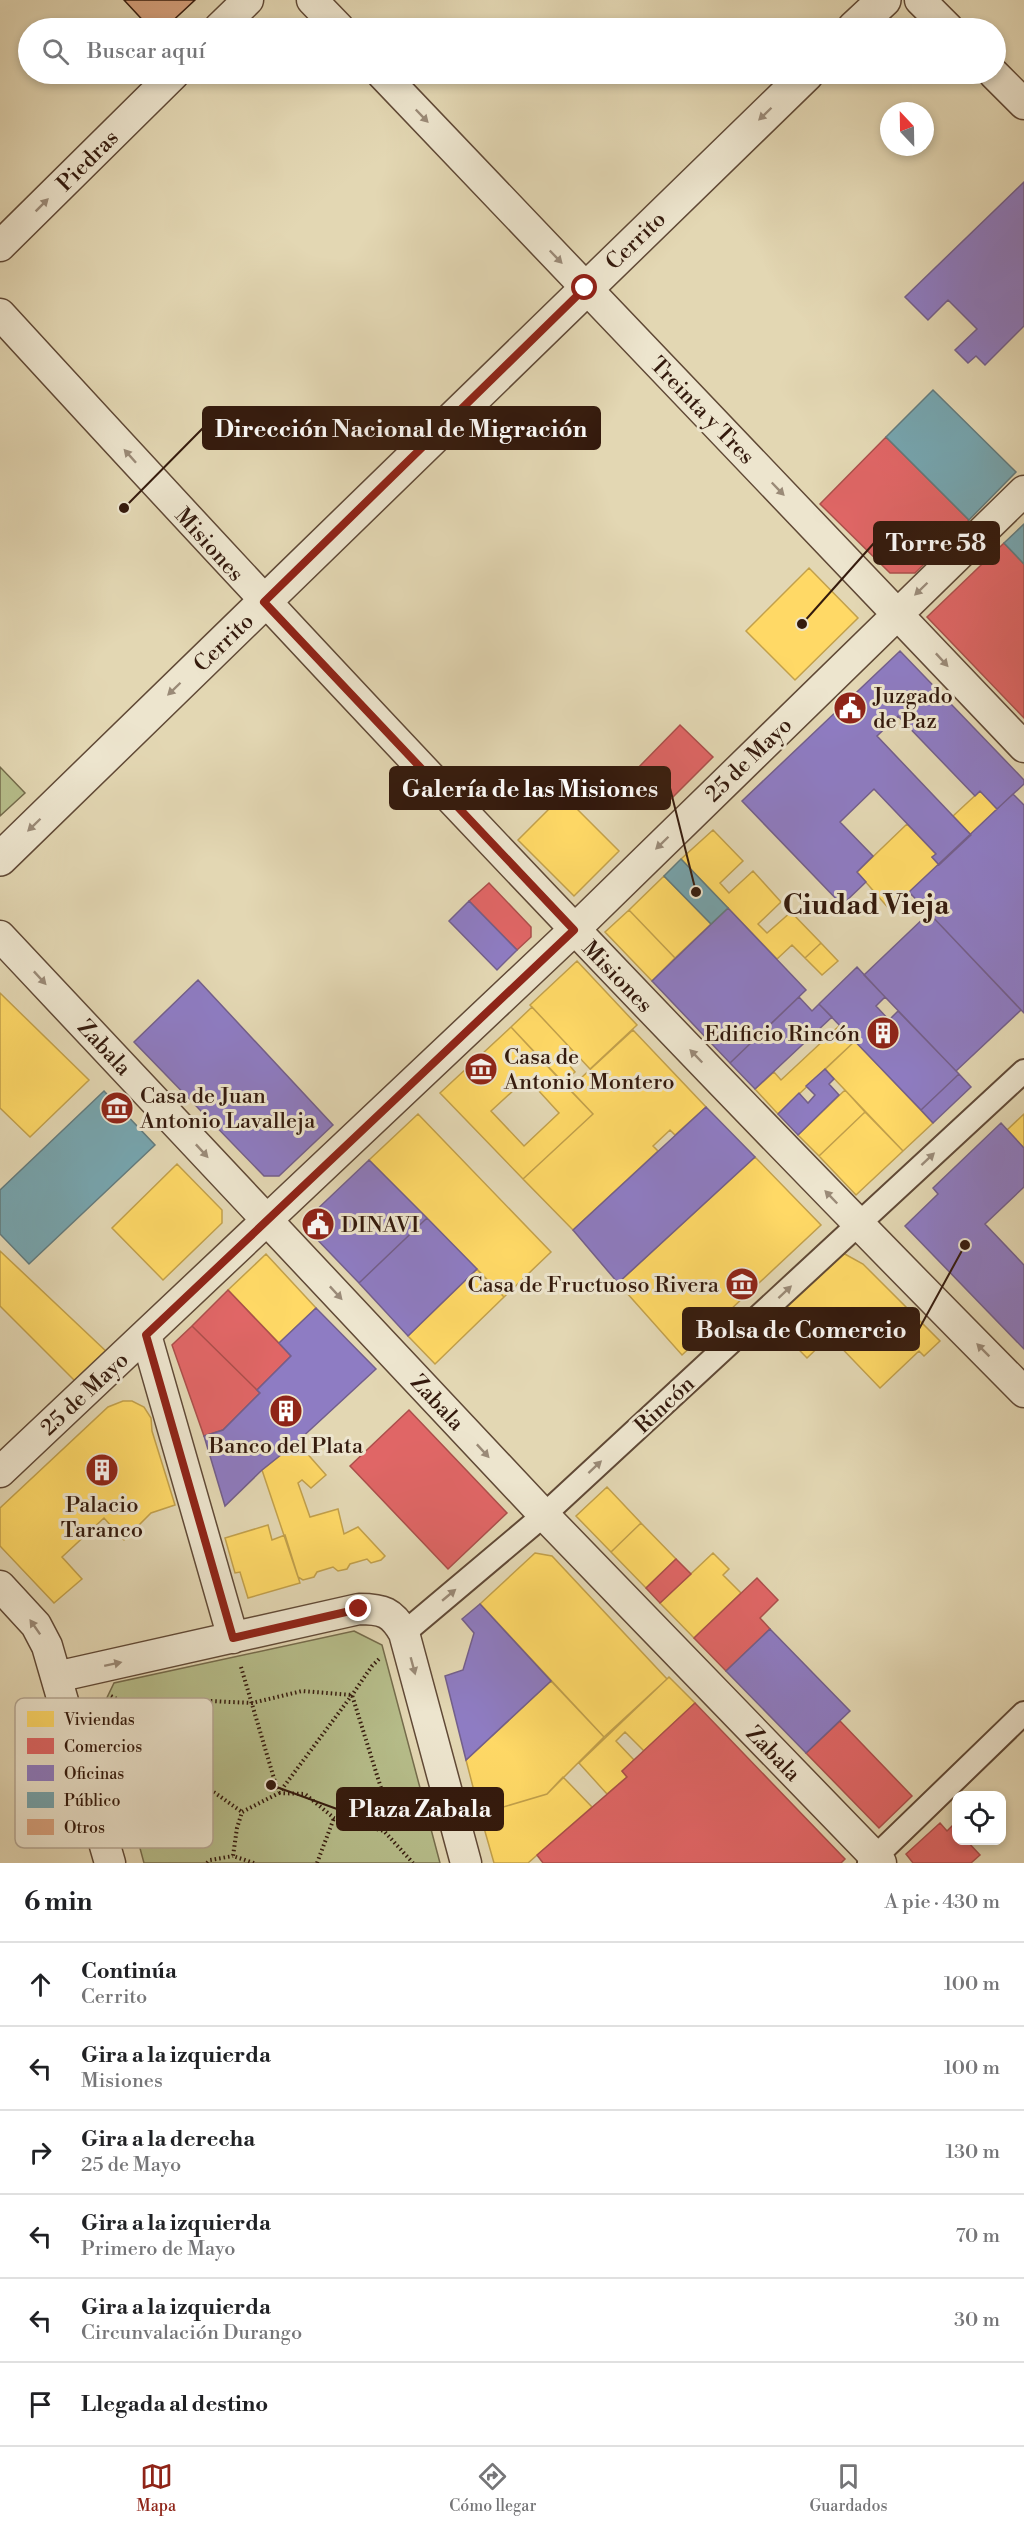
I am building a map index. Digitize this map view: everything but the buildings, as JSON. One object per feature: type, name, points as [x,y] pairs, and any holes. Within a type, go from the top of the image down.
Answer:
[{"type":"street","points":[[229,18],[248,0]]},
{"type":"street","points":[[312,0],[329,18]]},
{"type":"street","points":[[865,18],[884,0]]},
{"type":"street","points":[[920,0],[938,18]]},
{"type":"street","name":"Piedras","points":[[0,246],[164,84]]},
{"type":"street","name":"Treinta y Tres","points":[[391,84],[1024,747]]},
{"type":"street","name":"Cerrito","points":[[0,859],[797,84]]},
{"type":"street","points":[[1004,84],[1024,104]]},
{"type":"street","name":"Misiones","points":[[0,314],[264,602],[574,930],[1024,1392]]},
{"type":"street","name":"25 de Mayo","points":[[0,1472],[574,930],[1024,490]]},
{"type":"street","name":"Zabala","points":[[0,936],[544,1515],[875,1861]]},
{"type":"street","name":"Rincón","points":[[404,1633],[544,1515],[1024,1071]]},
{"type":"street","points":[[146,1335],[233,1638]]},
{"type":"street","points":[[0,1586],[36,1626],[47,1646],[62,1698]]},
{"type":"street","points":[[56,1677],[359,1609],[379,1609],[396,1619],[404,1633],[466,1863]]},
{"type":"street","points":[[875,1861],[1024,1713]]},
{"type":"street","points":[[106,1848],[110,1863]]},
{"type":"path","points":[[233,1856],[242,1812],[279,1793],[372,1666],[404,1633]]},
{"type":"path","points":[[233,1638],[279,1793]]},
{"type":"path","points":[[213,1701],[252,1703],[302,1691],[352,1695]]},
{"type":"path","points":[[109,1694],[116,1698]]},
{"type":"path","points":[[352,1695],[381,1788],[384,1831]]},
{"type":"path","points":[[213,1791],[242,1812]]},
{"type":"path","points":[[279,1793],[305,1794],[334,1818],[384,1831],[413,1863]]},
{"type":"path","points":[[317,1863],[334,1818]]},
{"type":"path","points":[[207,1863],[210,1860],[233,1856],[254,1863]]},
{"type":"green space","points":[[0,767],[25,793],[0,816]]},
{"type":"green space","points":[[354,1631],[382,1645],[440,1863],[144,1863],[140,1848],[213,1848],[213,1698],[107,1698],[114,1683]]},
{"type":"place","name":"Dirección Nacional de Migración","points":[[124,508]]},
{"type":"place","name":"Torre 58","points":[[802,624]]},
{"type":"place","name":"Juzgado de Paz","points":[[850,708]]},
{"type":"place","name":"Galería de las Misiones","points":[[696,892]]},
{"type":"place","name":"Edificio Rincón","points":[[883,1033]]},
{"type":"place","name":"Casa de Antonio Montero","points":[[481,1069]]},
{"type":"place","name":"Casa de Juan Antonio Lavalleja","points":[[117,1108]]},
{"type":"place","name":"DINAVI","points":[[318,1224]]},
{"type":"place","name":"Bolsa de Comercio","points":[[965,1245]]},
{"type":"place","name":"Casa de Fructuoso Rivera","points":[[742,1284]]},
{"type":"place","name":"Banco del Plata","points":[[286,1411]]},
{"type":"place","name":"Palacio Taranco","points":[[102,1470]]},
{"type":"place","name":"Plaza Zabala","points":[[271,1785]]},
{"type":"district","name":"Ciudad Vieja","points":[[866,904]]},
{"type":"route","points":[[359,1609],[233,1638],[146,1335],[574,930],[264,602],[585,288]]}]
